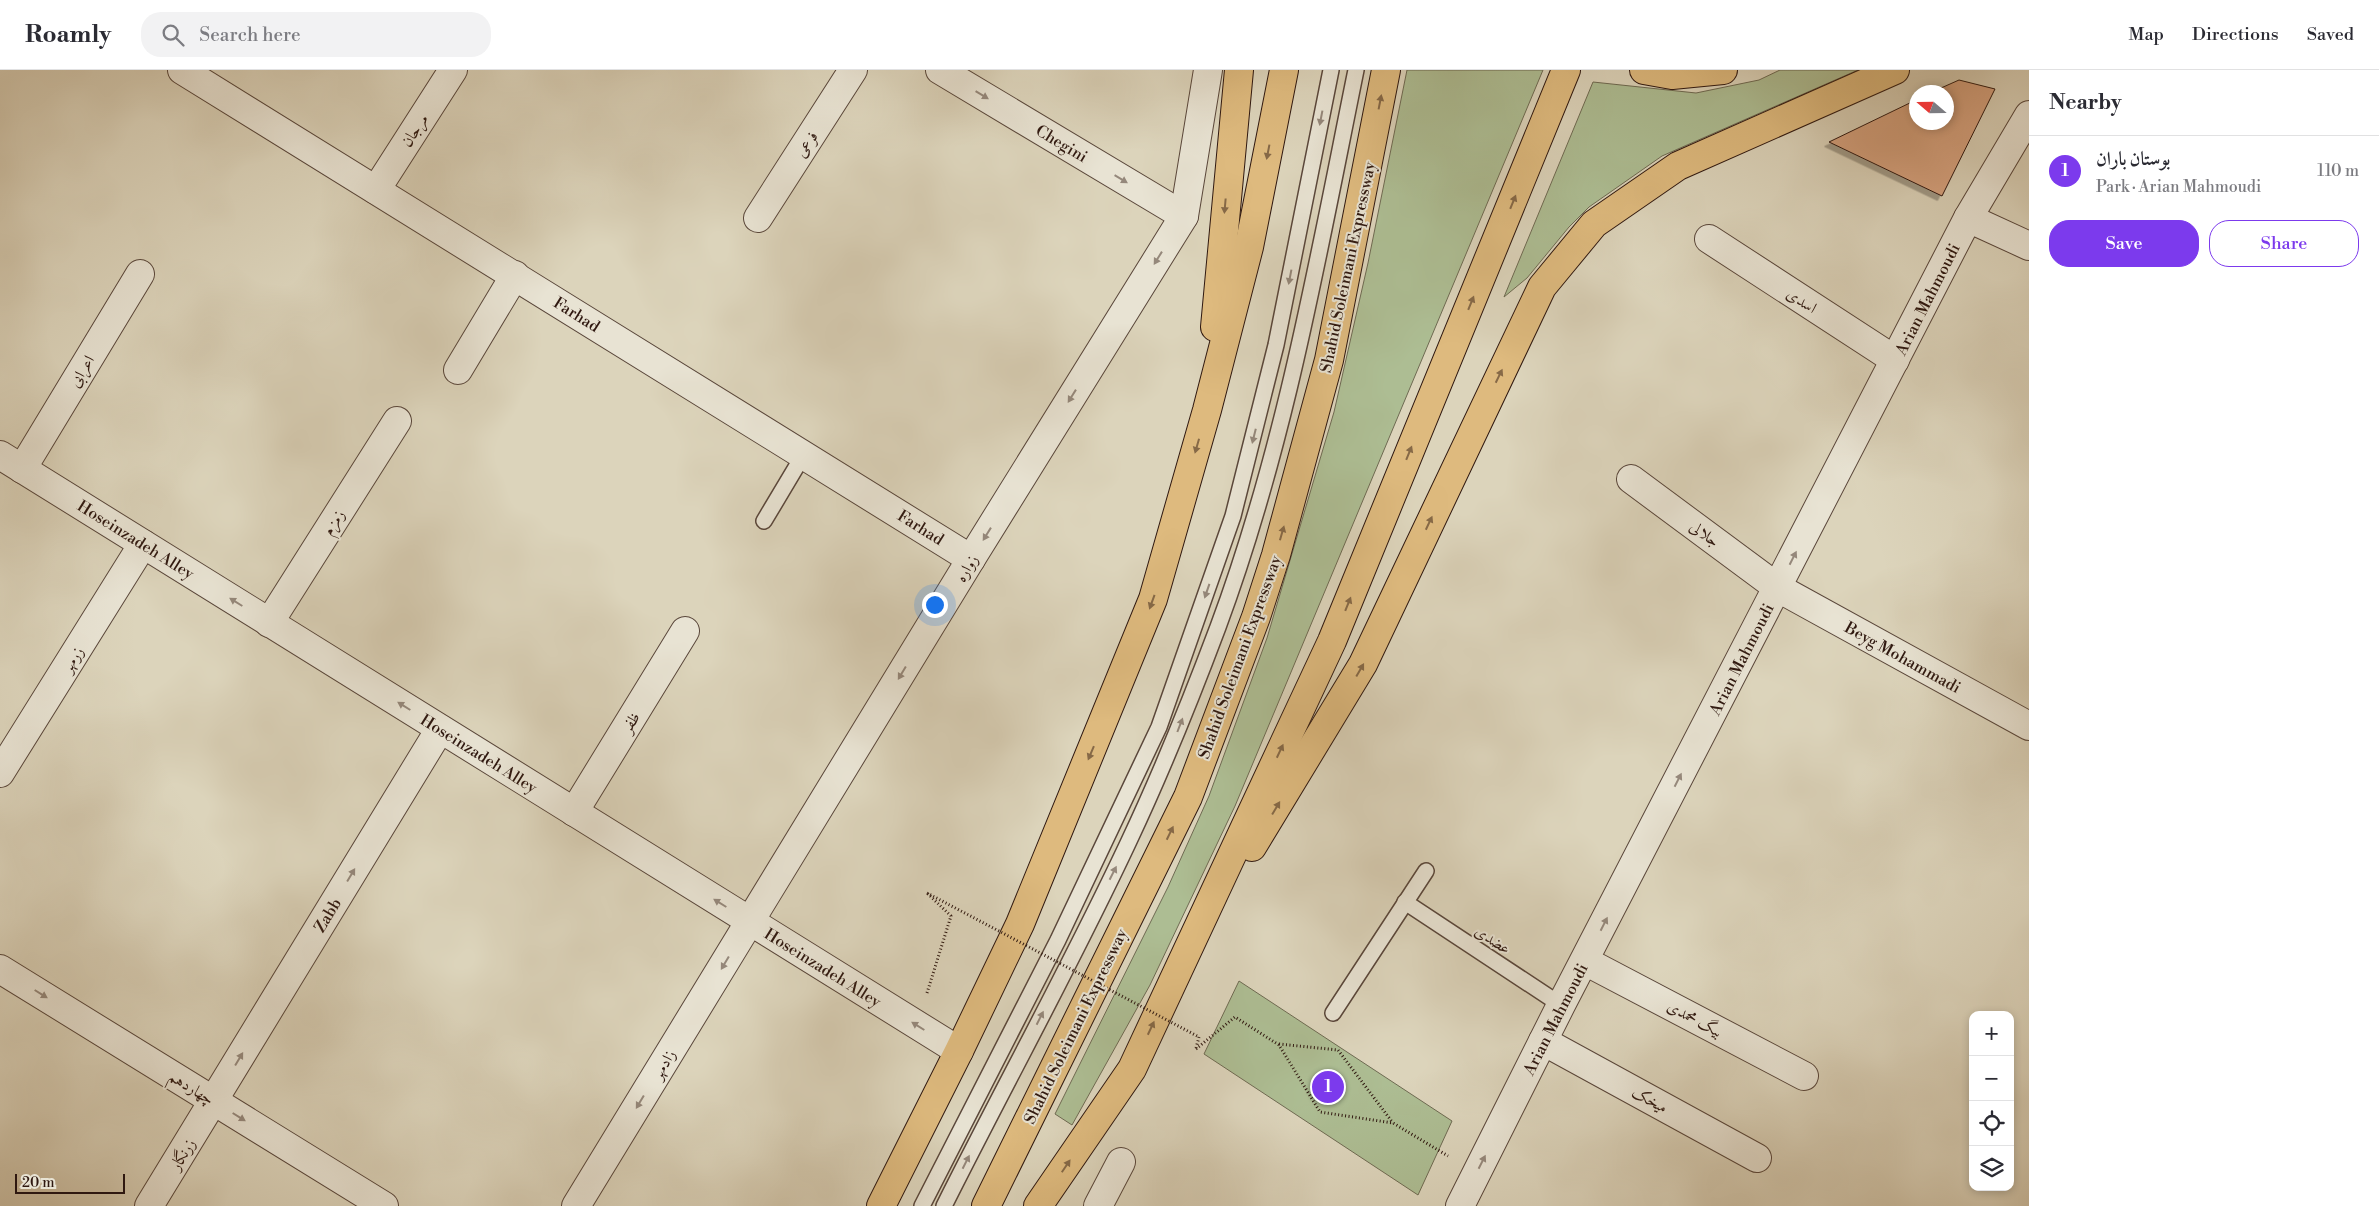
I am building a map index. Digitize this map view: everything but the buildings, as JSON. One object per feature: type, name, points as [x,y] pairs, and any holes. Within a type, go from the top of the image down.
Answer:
[{"type":"highway","points":[[1207,410],[1239,70]]},
{"type":"highway","points":[[881,1206],[959,1052],[1020,924],[1153,599],[1207,410],[1249,247],[1284,70]]},
{"type":"highway","name":"Shahid Soleimani Expressway","points":[[986,1206],[1188,797],[1256,617],[1284,527],[1329,360],[1386,70]]},
{"type":"highway","points":[[1038,1206],[1132,1069],[1332,641],[1566,70]]},
{"type":"highway","points":[[1644,70],[1672,74],[1723,70]]},
{"type":"highway","points":[[1178,970],[1363,664],[1542,287],[1594,224],[1678,166],[1895,70]]},
{"type":"street","name":"Farhad","points":[[182,70],[971,559]]},
{"type":"street","name":"مرجان","points":[[376,190],[453,70]]},
{"type":"street","name":"فرعی","points":[[758,218],[853,70]]},
{"type":"street","name":"Chegini","points":[[940,70],[1184,216]]},
{"type":"street","points":[[1184,216],[1208,70]]},
{"type":"street","name":"Arian Mahmoudi","points":[[1460,1206],[1561,1005],[1968,218],[2029,115]]},
{"type":"street","name":"زواره","points":[[750,922],[971,559],[1184,216]]},
{"type":"street","points":[[1968,218],[2029,246]]},
{"type":"street","name":"اسدی","points":[[1709,240],[1895,360]]},
{"type":"street","name":"اعرابی","points":[[11,462],[140,274]]},
{"type":"street","points":[[458,370],[515,275]]},
{"type":"street","name":"زمزم","points":[[269,622],[397,421]]},
{"type":"street","name":"Hoseinzadeh Alley","points":[[11,462],[959,1052]]},
{"type":"street","name":"جلالی","points":[[1631,479],[1778,588]]},
{"type":"street","name":"زرمهر","points":[[0,773],[143,544]]},
{"type":"street","name":"Beyg Mohammadi","points":[[1778,588],[2029,726]]},
{"type":"street","name":"ظفر","points":[[574,812],[685,631]]},
{"type":"street","name":"Zabb","points":[[214,1101],[440,729]]},
{"type":"street","name":"زادمهر","points":[[576,1206],[750,922]]},
{"type":"street","name":"بیگ محمدی","points":[[1585,961],[1804,1076]]},
{"type":"street","name":"چهاردهم","points":[[0,969],[384,1206]]},
{"type":"street","name":"میخک","points":[[1543,1041],[1758,1158]]},
{"type":"street","name":"زرنگار","points":[[149,1206],[214,1101]]},
{"type":"street","points":[[1098,1206],[1121,1162]]},
{"type":"lane","points":[[922,1206],[1058,940],[1159,727],[1235,508],[1276,345],[1331,70]]},
{"type":"lane","points":[[944,1206],[1130,841],[1172,743],[1218,625],[1264,484],[1285,410],[1356,70]]},
{"type":"lane","points":[[764,521],[804,454]]},
{"type":"lane","points":[[1333,1013],[1426,871]]},
{"type":"lane","name":"عضدی","points":[[1405,902],[1561,1005]]},
{"type":"path","points":[[916,1025],[951,916],[927,893],[1198,1037],[1196,1049],[1235,1017],[1277,1044],[1320,1112],[1393,1123],[1477,1172]]},
{"type":"path","points":[[1277,1044],[1338,1050],[1393,1123]]},
{"type":"green space","points":[[1407,70],[1543,70],[1235,806],[1150,985],[1072,1125],[1055,1114],[1168,887],[1209,796],[1267,638],[1334,412],[1368,263]]},
{"type":"green space","points":[[1780,70],[1858,70],[1662,156],[1589,207],[1569,227],[1527,278],[1504,297],[1593,82],[1696,93],[1759,80]]},
{"type":"green space","points":[[1239,981],[1452,1121],[1418,1195],[1204,1054]]},
{"type":"place","name":"بوستان باران","points":[[1328,1087]]}]
